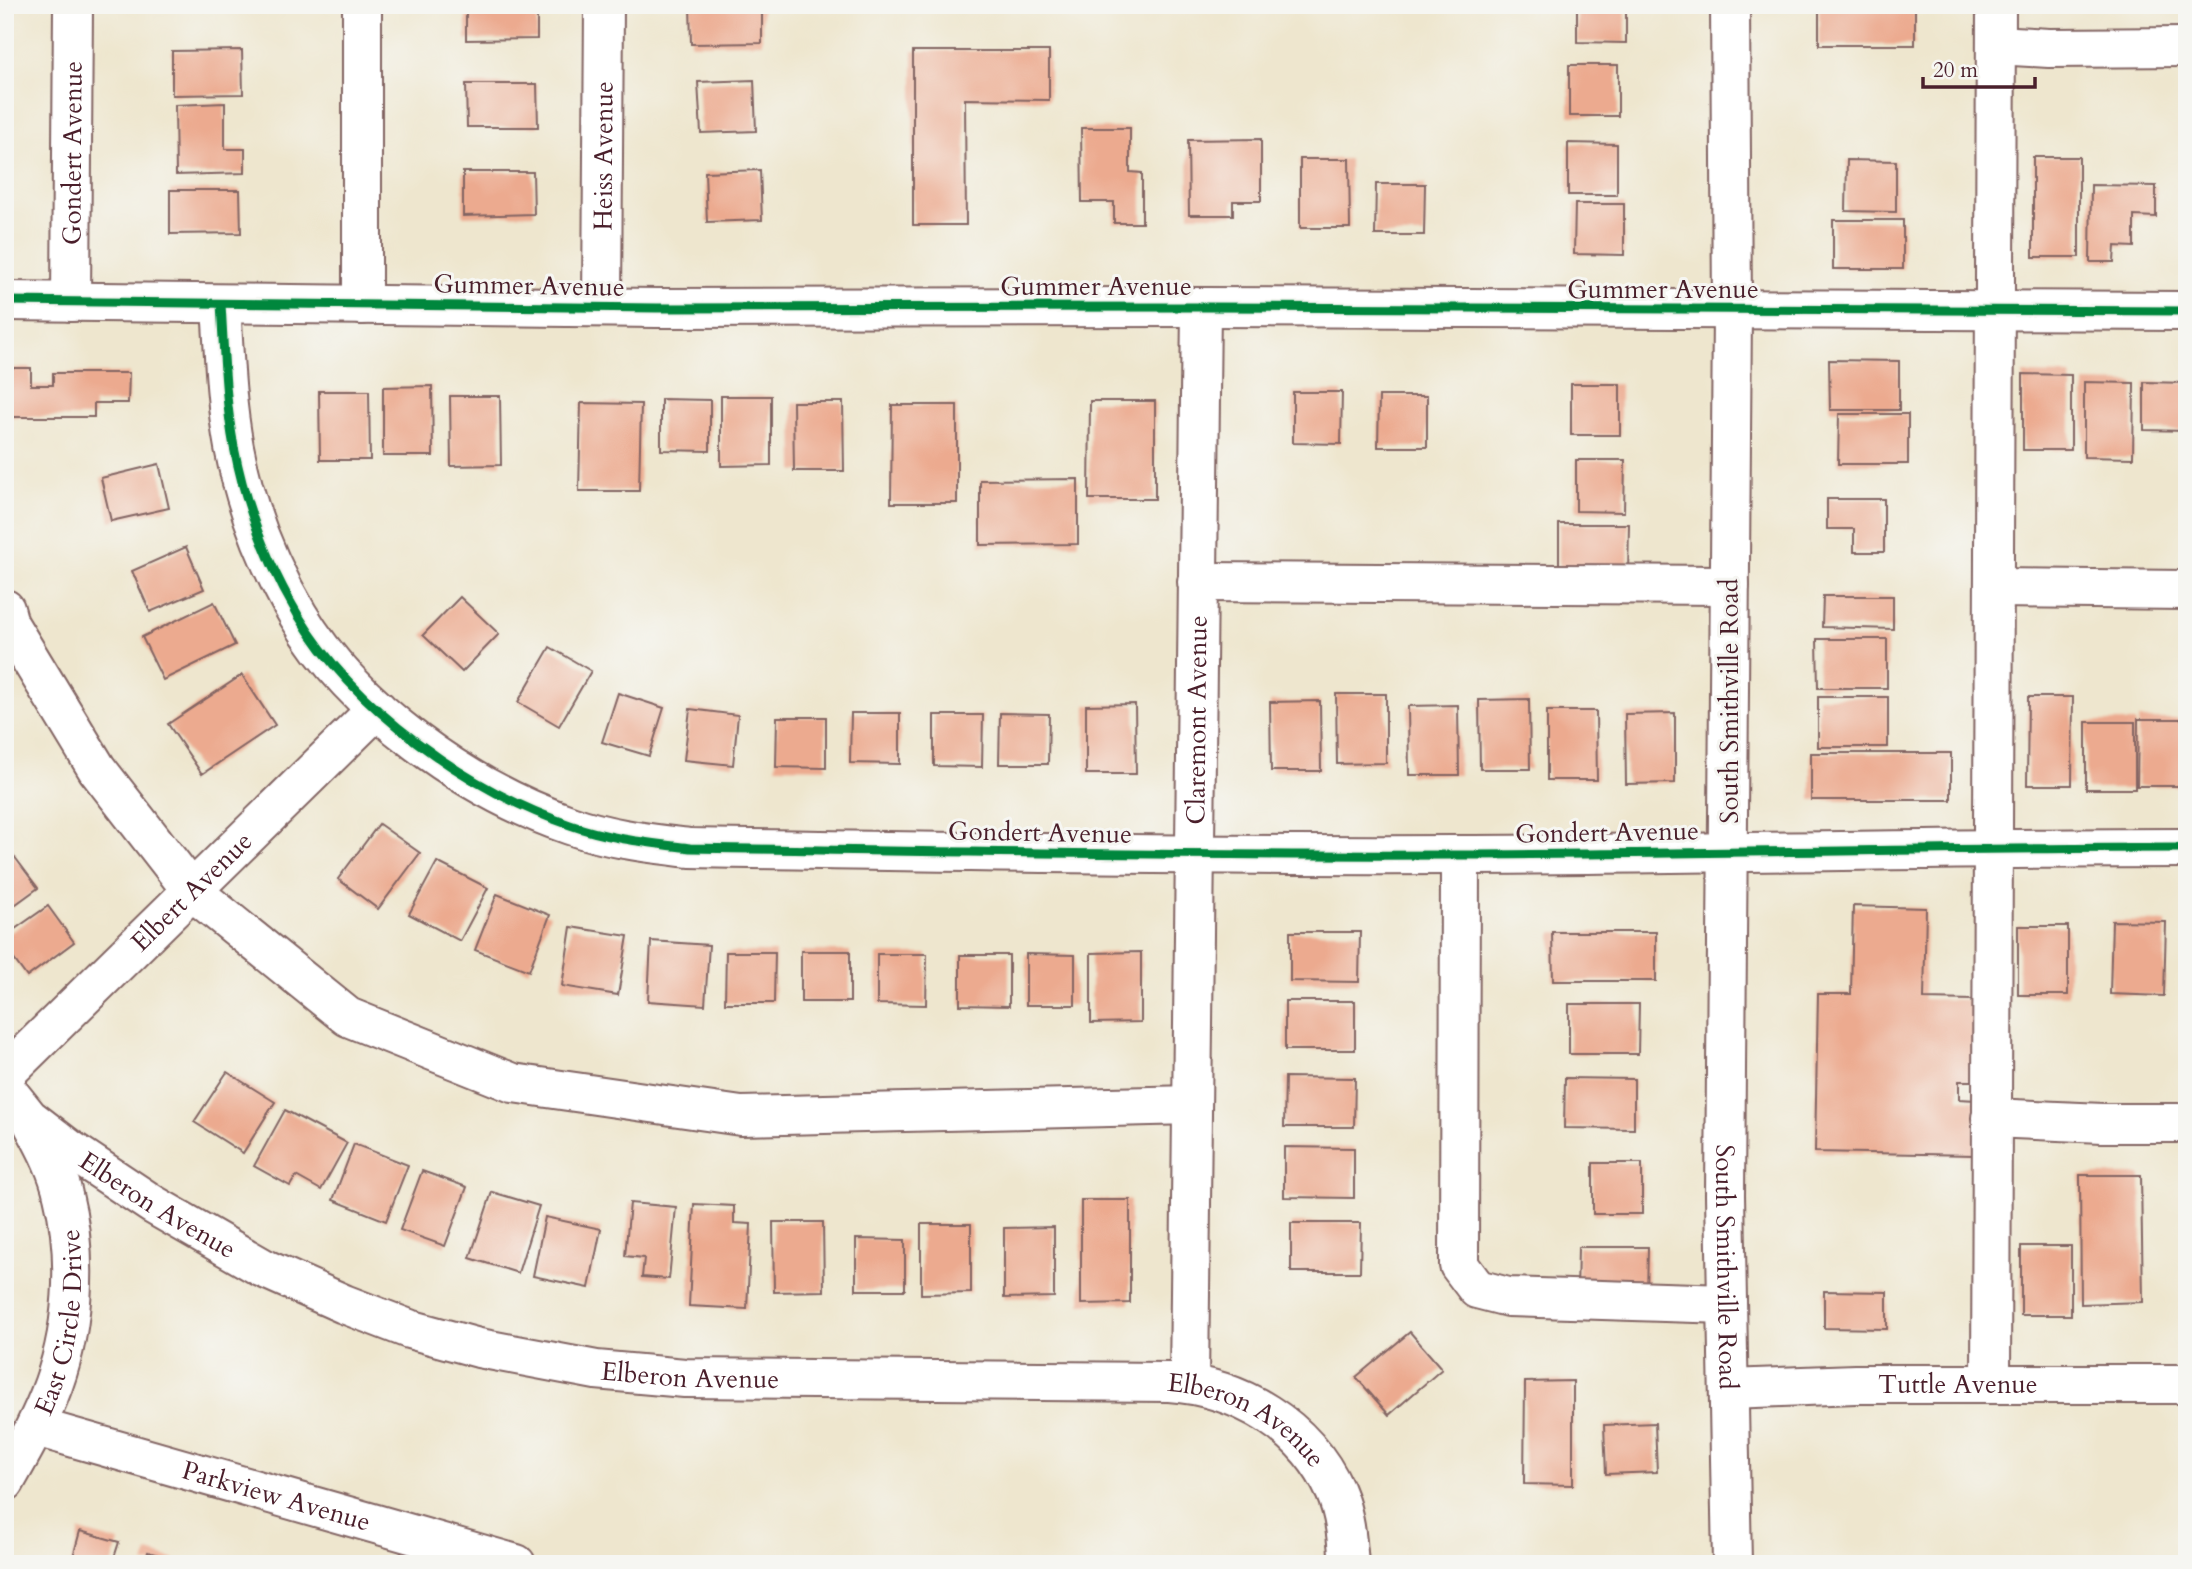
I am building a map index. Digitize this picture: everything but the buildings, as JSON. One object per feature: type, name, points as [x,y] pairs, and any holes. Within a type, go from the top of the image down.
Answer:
[{"type":"street","name":"Gondert Avenue","points":[[71,302],[73,5]]},
{"type":"street","points":[[362,5],[362,304]]},
{"type":"street","name":"Heiss Avenue","points":[[602,306],[604,5]]},
{"type":"street","name":"South Smithville Road","points":[[1730,5],[1732,311],[1725,1181],[1732,1564]]},
{"type":"street","points":[[1992,1384],[1996,5]]},
{"type":"street","points":[[1996,45],[2049,48],[2187,47]]},
{"type":"street","name":"Gummer Avenue","points":[[5,301],[602,306],[2187,311]]},
{"type":"street","name":"Gondert Avenue","points":[[221,304],[226,400],[234,449],[251,512],[272,567],[299,616],[331,661],[399,728],[463,775],[519,806],[573,826],[631,841],[690,848],[1195,855],[2187,848]]},
{"type":"street","name":"Claremont Avenue","points":[[1189,1383],[1201,307]]},
{"type":"street","points":[[1197,582],[1730,586]]},
{"type":"street","points":[[1994,588],[2187,590]]},
{"type":"street","points":[[5,609],[9,624],[97,769],[192,891],[348,1017],[513,1083],[741,1116],[1192,1105]]},
{"type":"street","name":"Elbert Avenue","points":[[5,1074],[377,709]]},
{"type":"street","points":[[1460,855],[1459,1265],[1477,1289],[1508,1297],[1727,1304]]},
{"type":"street","name":"Elberon Avenue","points":[[5,1087],[29,1118],[68,1148],[142,1197],[262,1268],[409,1329],[478,1348],[596,1370],[685,1378],[1189,1383],[1218,1390],[1253,1404],[1294,1433],[1320,1463],[1336,1492],[1346,1525],[1349,1564]]},
{"type":"street","name":"East Circle Drive","points":[[5,1482],[36,1427],[50,1394],[65,1344],[71,1292],[71,1241],[63,1194],[48,1152],[29,1118]]},
{"type":"street","points":[[1992,1118],[2103,1123],[2187,1123]]},
{"type":"street","name":"Tuttle Avenue","points":[[1729,1389],[1855,1384],[2187,1384]]},
{"type":"street","name":"Parkview Avenue","points":[[36,1427],[516,1564]]},
{"type":"cycle path","points":[[5,301],[657,308],[2187,311]]},
{"type":"cycle path","points":[[221,304],[229,411],[244,491],[277,575],[298,615],[322,650],[350,683],[382,714],[454,768],[531,810],[585,830],[630,840],[690,848],[1074,853],[1457,855],[2187,848]]}]
